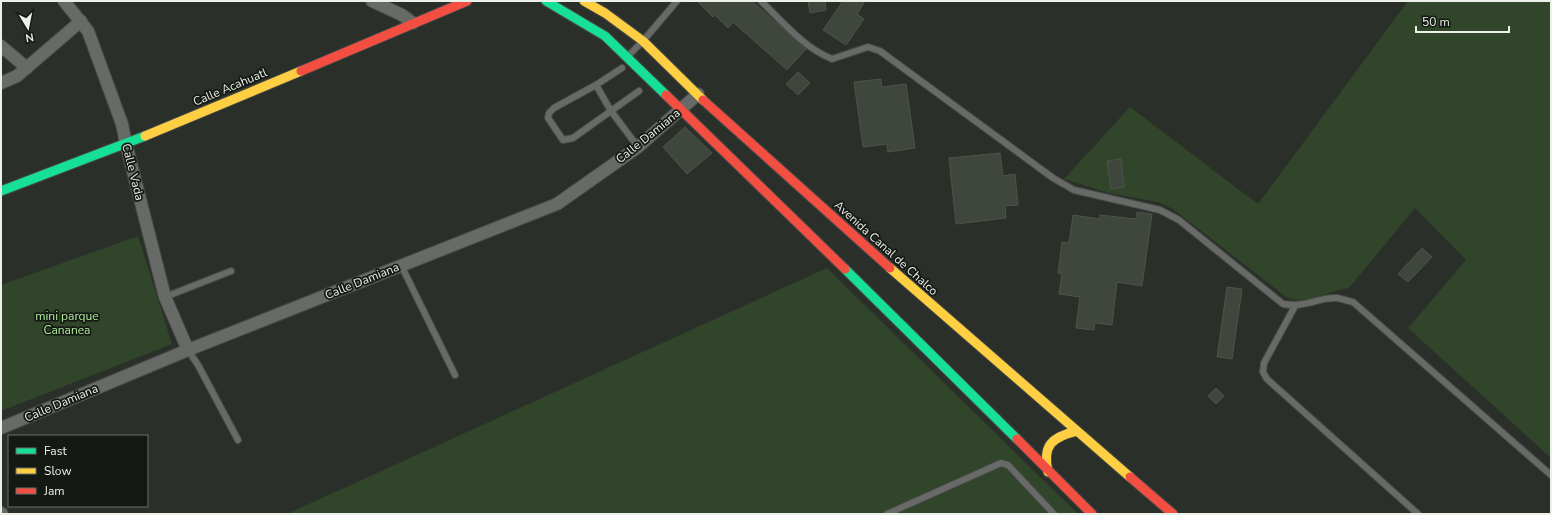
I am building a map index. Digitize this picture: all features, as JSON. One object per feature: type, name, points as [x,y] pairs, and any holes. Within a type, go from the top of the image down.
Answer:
[{"type":"main road","name":"Calle Acahuatl","points":[[1,191],[126,144],[467,1]]},
{"type":"main road","points":[[546,1],[605,36],[838,261],[1048,472],[1092,514]]},
{"type":"main road","name":"Avenida Canal de Chalco","points":[[584,1],[605,13],[643,41],[719,116],[893,271],[1172,514]]},
{"type":"main road","points":[[1048,472],[1044,458],[1050,444],[1060,434],[1077,431]]},
{"type":"street","name":"Calle Vada","points":[[64,1],[88,31],[122,124],[165,297],[188,350]]},
{"type":"street","points":[[372,1],[402,15],[413,23]]},
{"type":"street","points":[[1,82],[17,76],[81,21]]},
{"type":"street","points":[[1,46],[27,68]]},
{"type":"street","name":"Calle Damiana","points":[[1,428],[188,350],[557,204],[638,147],[698,94]]},
{"type":"lane","points":[[627,57],[643,41],[677,1]]},
{"type":"lane","points":[[760,1],[803,41],[820,54],[832,59],[868,47],[880,51],[1053,178],[1074,190],[1160,210],[1179,220],[1283,304],[1295,306],[1337,298],[1353,302],[1551,475]]},
{"type":"lane","points":[[622,68],[596,85],[554,108],[549,113],[548,118],[563,140],[573,138],[639,91]]},
{"type":"lane","points":[[596,85],[611,111],[638,147]]},
{"type":"lane","points":[[401,265],[455,375]]},
{"type":"lane","points":[[165,297],[231,271]]},
{"type":"lane","points":[[1295,306],[1264,363],[1263,372],[1267,379],[1418,514]]},
{"type":"lane","points":[[188,350],[198,365],[238,440]]},
{"type":"lane","points":[[887,514],[1001,463],[1008,465],[1054,514]]},
{"type":"green space","points":[[1408,1],[1551,1],[1551,458],[1408,328],[1466,260],[1415,208],[1349,288],[1302,300],[1286,297],[1173,209],[1158,202],[1109,193],[1064,179],[1130,107],[1258,204]]},
{"type":"green space","name":"mini parque Cananea","points":[[138,236],[172,344],[1,411],[1,285]]},
{"type":"green space","points":[[827,268],[1078,514],[287,514]]},
{"type":"building","points":[[697,1],[752,1],[806,49],[787,70],[733,22],[728,28],[715,15],[713,17]]},
{"type":"building","points":[[808,1],[825,1],[826,10],[810,13]]},
{"type":"building","points":[[843,1],[865,1],[857,14],[864,19],[846,45],[823,30]]},
{"type":"building","points":[[798,72],[810,83],[798,95],[786,84]]},
{"type":"building","points":[[881,79],[882,87],[906,84],[915,148],[888,152],[887,144],[863,147],[854,82]]},
{"type":"building","points":[[685,127],[712,153],[687,174],[663,147]]},
{"type":"building","points":[[1000,153],[1003,176],[1015,174],[1018,205],[1005,206],[1006,218],[956,224],[949,158]]},
{"type":"building","points":[[1121,159],[1124,187],[1111,189],[1107,161]]},
{"type":"building","points":[[1137,212],[1152,214],[1142,286],[1117,282],[1112,325],[1095,323],[1094,330],[1076,328],[1080,297],[1059,294],[1062,274],[1058,273],[1062,242],[1069,243],[1073,215],[1100,219],[1100,215],[1136,219]]},
{"type":"building","points":[[1422,248],[1432,257],[1408,282],[1398,274]]},
{"type":"building","points":[[1227,287],[1242,289],[1232,359],[1217,357]]},
{"type":"building","points":[[1216,388],[1224,396],[1216,404],[1208,396]]},
{"type":"traffic: fast","points":[[546,1],[605,36],[666,95]]},
{"type":"traffic: fast","points":[[1,191],[145,136]]},
{"type":"traffic: fast","points":[[845,269],[1017,439]]},
{"type":"traffic: slow","points":[[584,1],[605,13],[643,41],[703,100]]},
{"type":"traffic: slow","points":[[145,136],[301,71]]},
{"type":"traffic: slow","points":[[890,268],[1130,477]]},
{"type":"traffic: slow","points":[[1048,472],[1046,455],[1051,444],[1055,439],[1077,431]]},
{"type":"traffic: jam","points":[[301,71],[467,1]]},
{"type":"traffic: jam","points":[[666,95],[845,269]]},
{"type":"traffic: jam","points":[[703,100],[890,268]]},
{"type":"traffic: jam","points":[[1017,439],[1092,514]]},
{"type":"traffic: jam","points":[[1130,477],[1173,514]]}]
